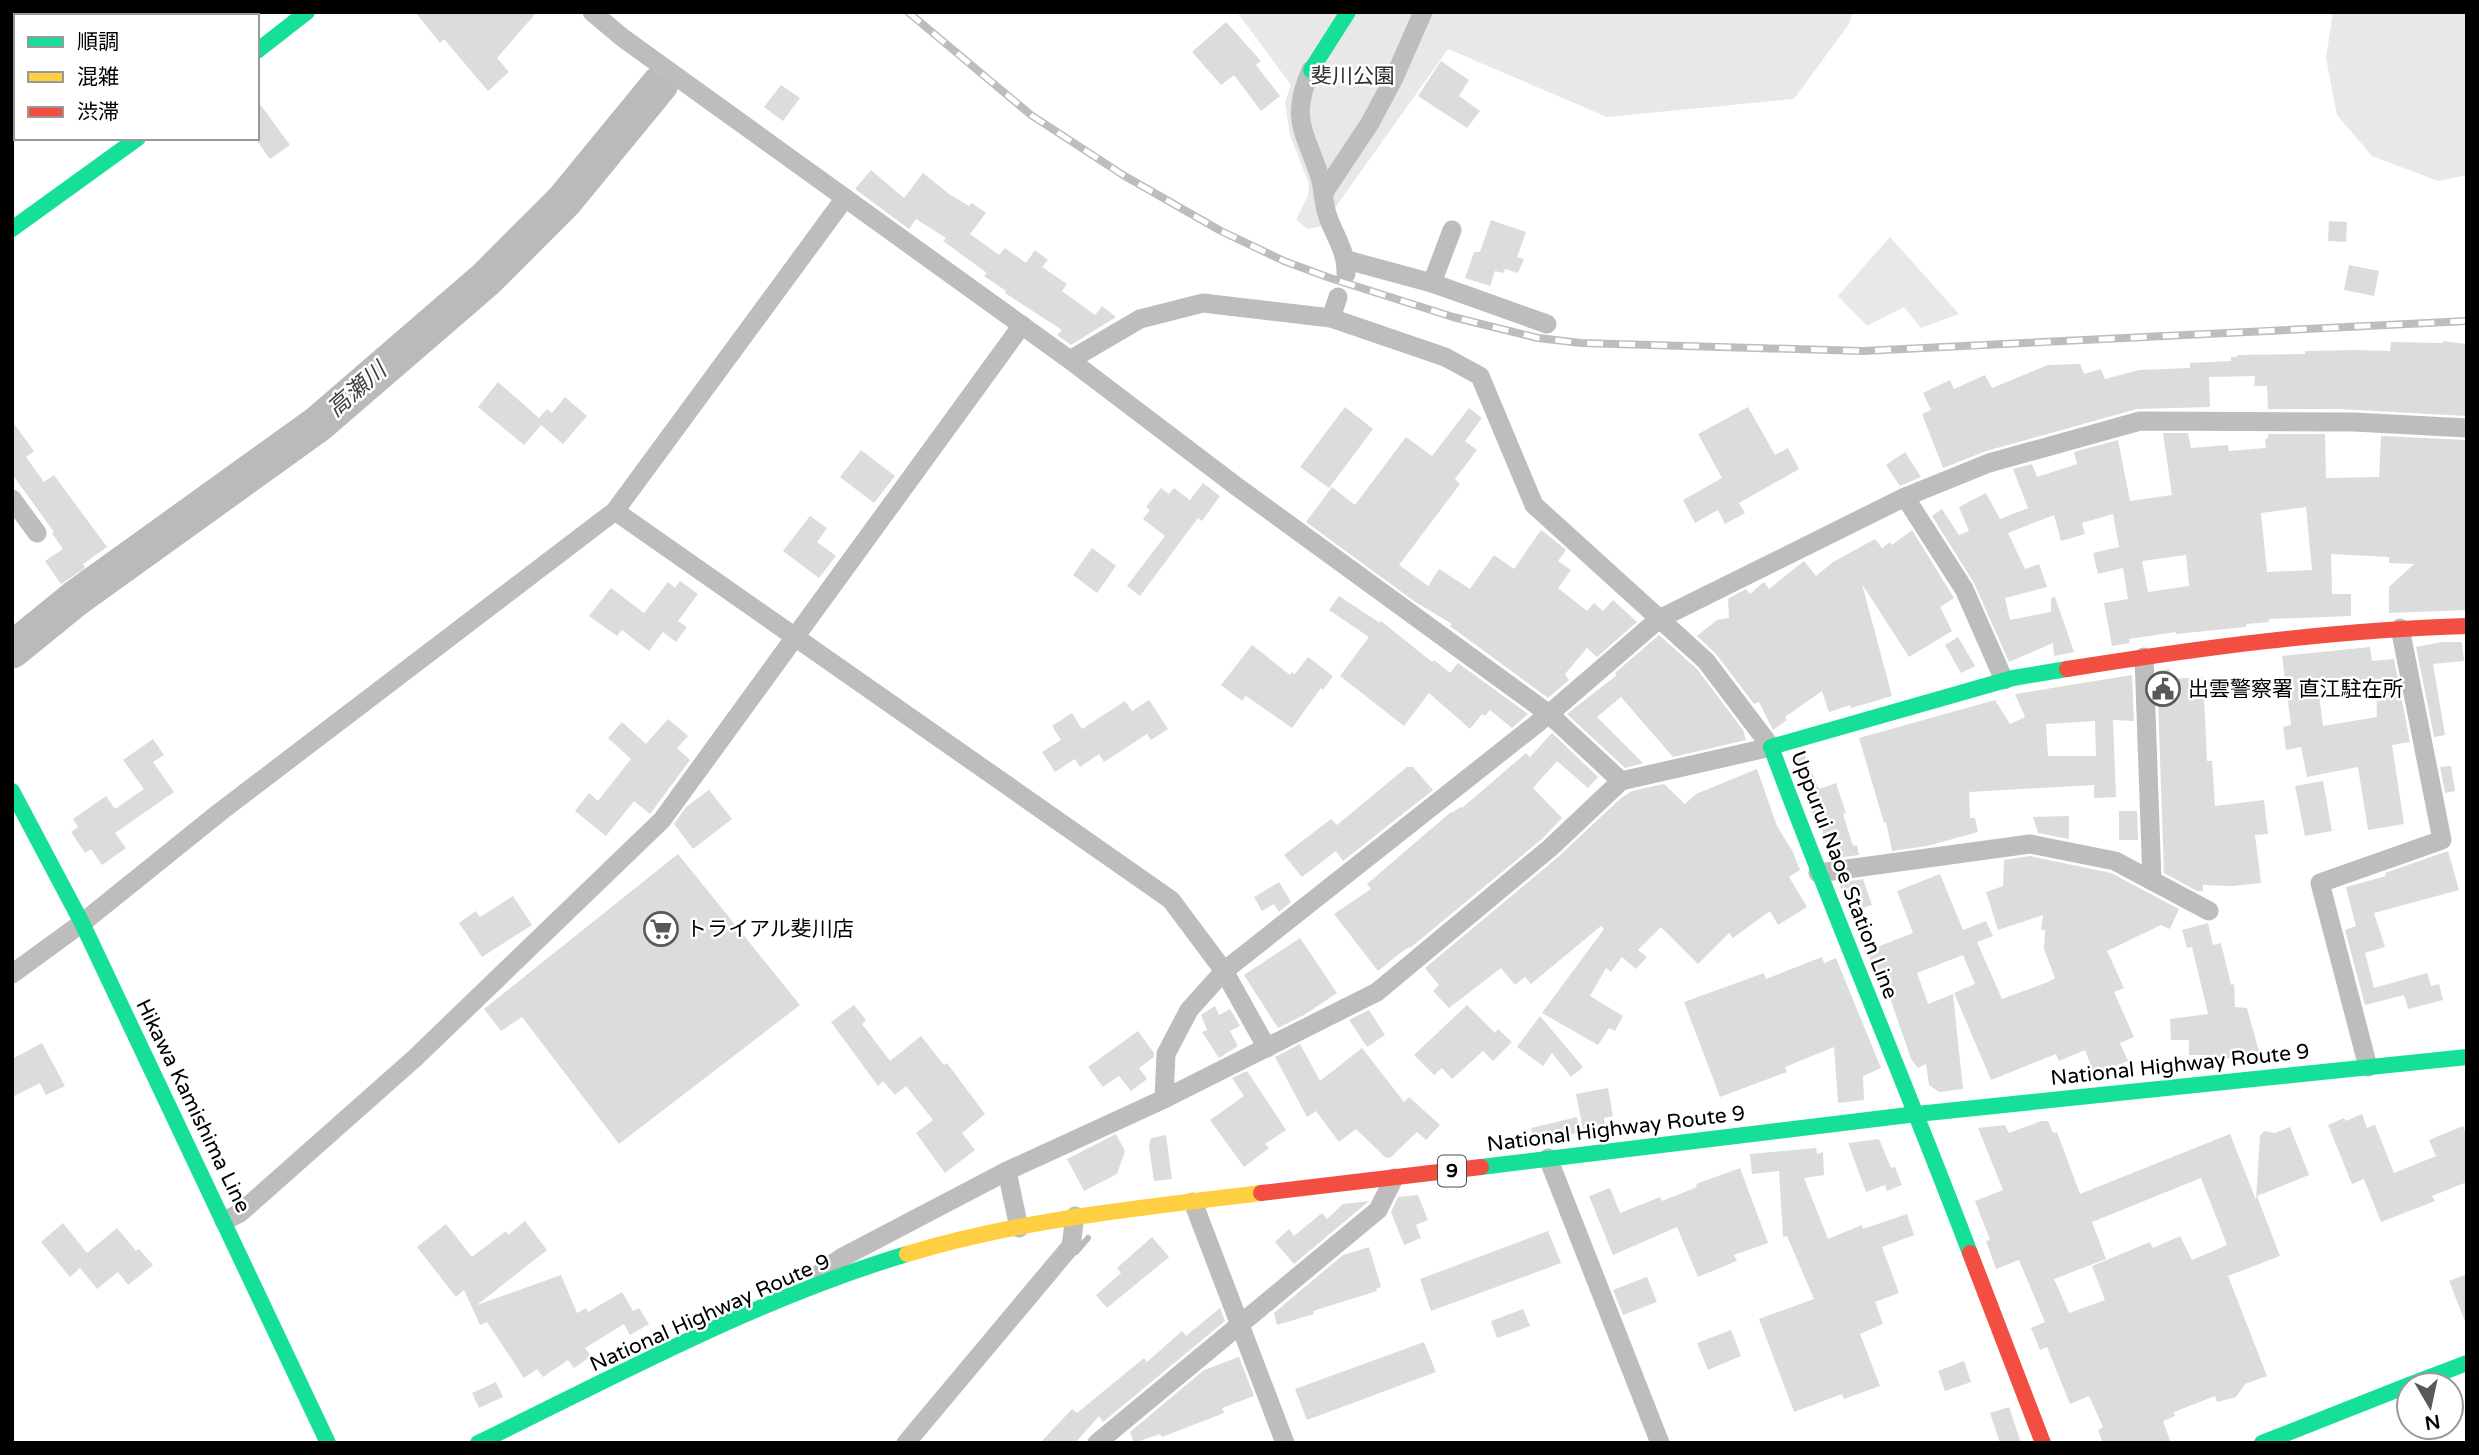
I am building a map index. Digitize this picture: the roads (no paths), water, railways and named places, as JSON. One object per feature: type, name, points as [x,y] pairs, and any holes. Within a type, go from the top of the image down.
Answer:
[{"type":"main road","points":[[259,49],[307,12]]},
{"type":"main road","points":[[1311,70],[1348,12]]},
{"type":"main road","points":[[12,229],[135,140]]},
{"type":"main road","name":"Uppurui Naoe Station Line","points":[[2043,1443],[1917,1114],[1818,873],[1771,747],[2004,680],[2201,648],[2400,628],[2467,626]]},
{"type":"main road","name":"Hikawa Kamishima Line","points":[[12,791],[82,923],[328,1443]]},
{"type":"main road","name":"National Highway Route 9","points":[[478,1443],[784,1298],[893,1258],[955,1241],[1075,1216],[1917,1114],[2467,1057]]},
{"type":"main road","points":[[2446,1371],[2467,1363]]},
{"type":"main road","points":[[2262,1443],[2308,1434],[2395,1392]]},
{"type":"street","points":[[592,12],[623,38],[1070,360],[1236,486],[1549,714],[1621,781]]},
{"type":"street","points":[[1324,194],[1370,123],[1394,78],[1423,12]]},
{"type":"street","points":[[1311,70],[1298,110],[1303,134],[1321,177],[1327,215],[1346,267],[1432,283],[1547,324]]},
{"type":"street","points":[[12,974],[82,923],[220,812],[615,511],[845,198]]},
{"type":"street","points":[[1432,283],[1452,230]]},
{"type":"street","points":[[1331,318],[1338,297]]},
{"type":"street","points":[[784,1298],[841,1258],[1007,1171],[1164,1099],[1377,992],[1550,848],[1621,781],[1771,747],[1706,661],[1534,505],[1480,376],[1445,356],[1331,318],[1203,303],[1140,319],[1070,360]]},
{"type":"street","points":[[224,1221],[240,1213],[415,1058],[662,820],[1022,325]]},
{"type":"street","points":[[1164,1099],[1166,1054],[1189,1010],[1224,971],[1549,714],[1659,619],[1905,497],[1989,463],[2140,421],[2354,422],[2467,428]]},
{"type":"street","points":[[1905,497],[1964,589],[2004,680]]},
{"type":"street","points":[[12,499],[37,533]]},
{"type":"street","points":[[615,511],[1171,900],[1224,971],[1266,1048]]},
{"type":"street","points":[[2368,1067],[2320,883],[2442,840],[2400,628]]},
{"type":"street","points":[[2144,657],[2151,881]]},
{"type":"street","points":[[1818,873],[2030,844],[2115,861],[2209,911]]},
{"type":"street","points":[[1548,1158],[1660,1443]]},
{"type":"street","points":[[1007,1171],[1019,1228]]},
{"type":"street","points":[[1097,1443],[1378,1210],[1394,1178]]},
{"type":"street","points":[[1194,1202],[1285,1443]]},
{"type":"street","points":[[906,1443],[1071,1246],[1075,1216]]},
{"type":"waterway","name":"高瀬川","points":[[12,650],[76,598],[318,424],[486,279],[564,201],[660,84]]},
{"type":"waterway","points":[[1076,1252],[1088,1238]]},
{"type":"railway","points":[[908,12],[1031,115],[1123,175],[1221,231],[1284,261],[1330,278],[1453,317],[1538,338],[1581,343],[1863,351],[2467,321]]},
{"type":"place","name":"出雲警察署 直江駐在所","points":[[2163,689]]},
{"type":"place","name":"トライアル斐川店","points":[[661,929]]},
{"type":"park label","name":"斐川公園","points":[[1353,76]]}]
